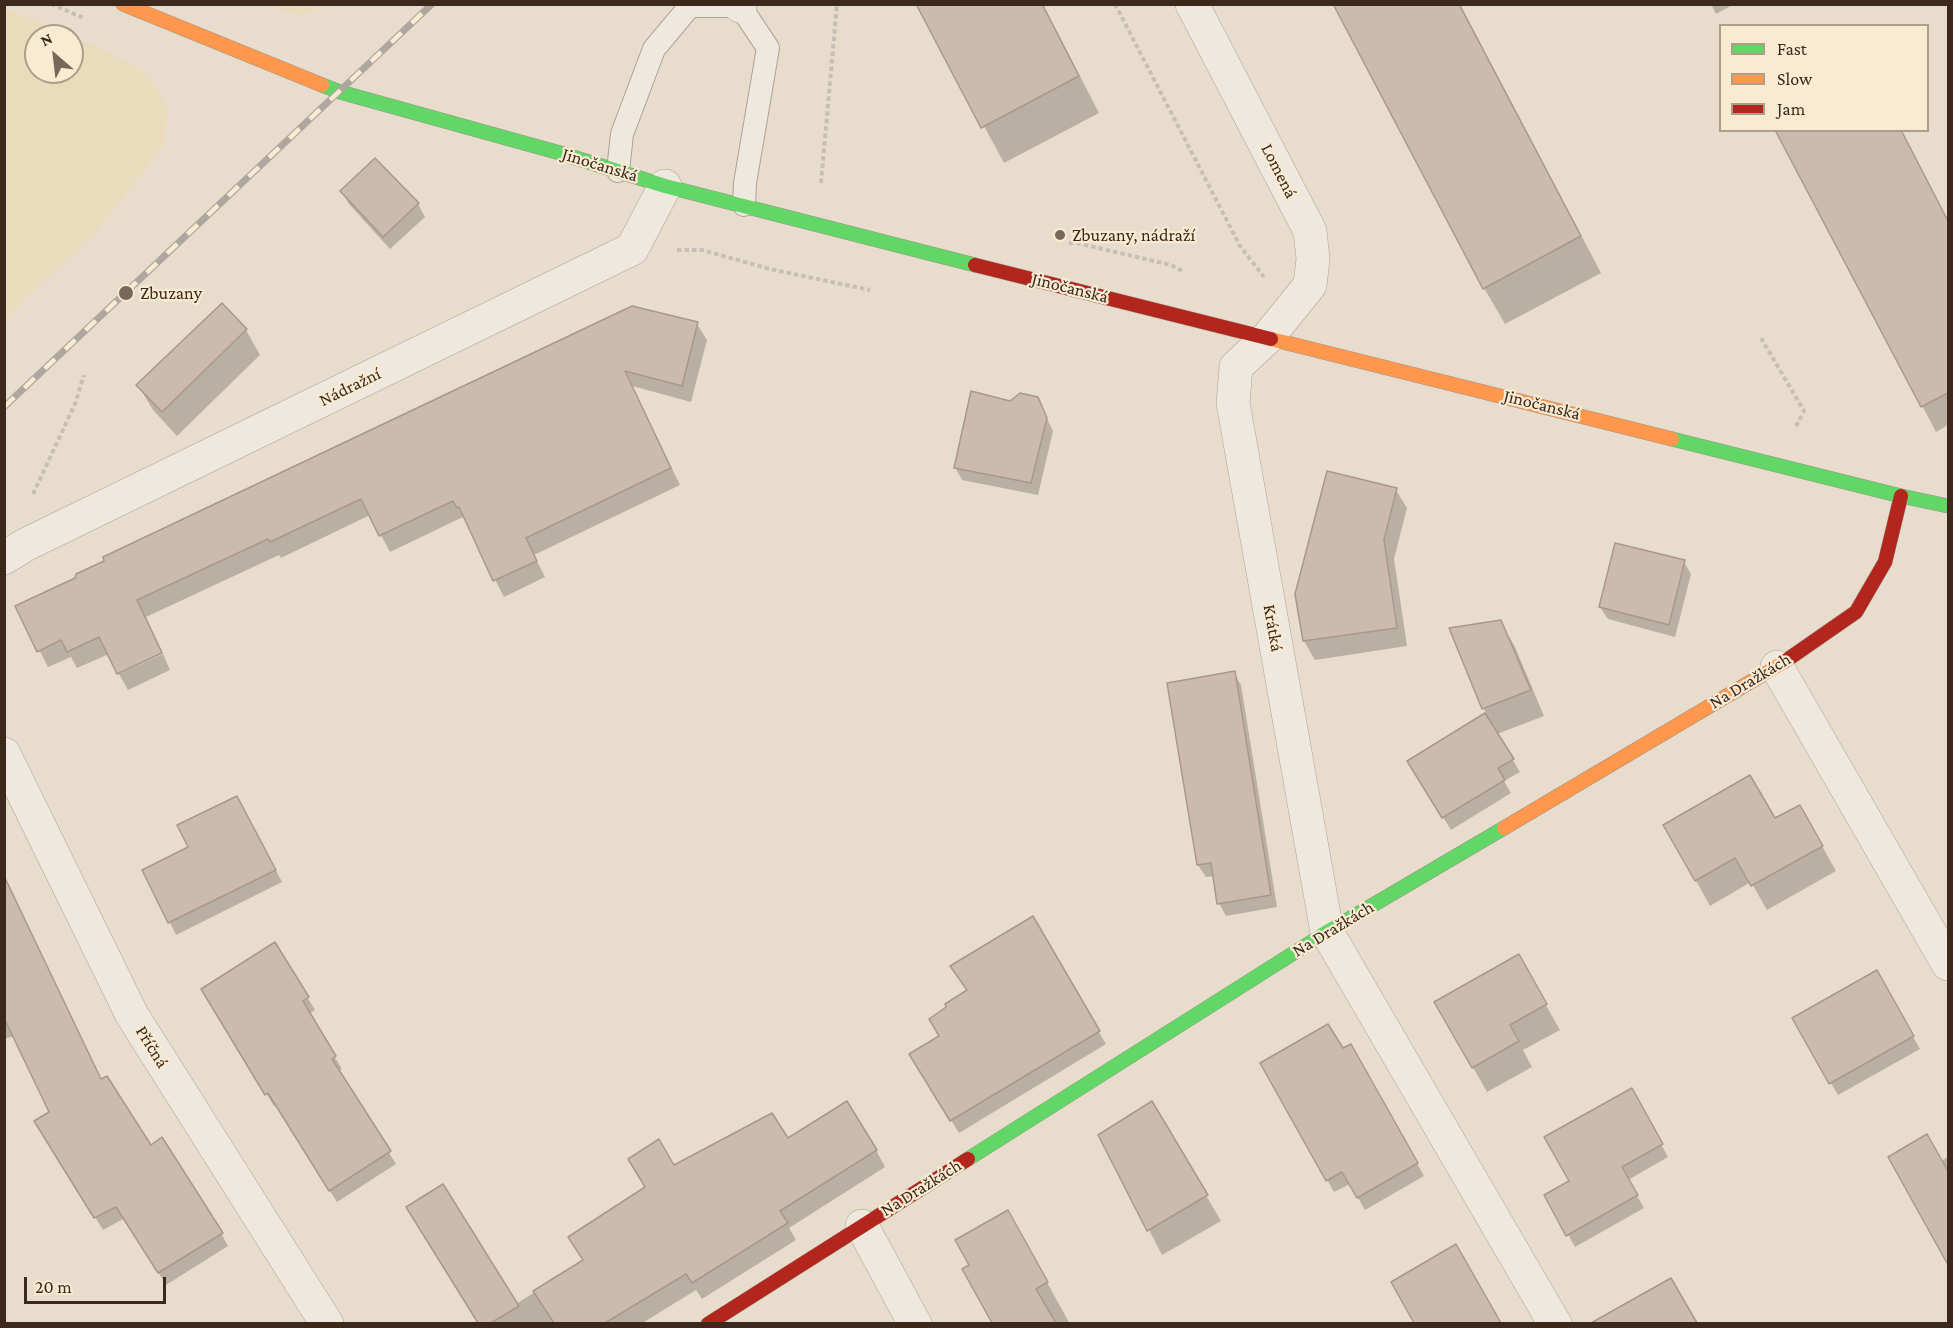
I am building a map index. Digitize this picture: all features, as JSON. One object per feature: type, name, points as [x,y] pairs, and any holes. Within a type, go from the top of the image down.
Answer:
[{"type":"street","name":"Jinočanská","points":[[123,4],[340,92],[560,153],[665,186],[1948,506]]},
{"type":"street","name":"Lomená","points":[[1192,4],[1310,231],[1312,259],[1310,285],[1268,337]]},
{"type":"street","points":[[632,249],[665,186]]},
{"type":"street","name":"Nádražní","points":[[15,551],[632,249]]},
{"type":"street","name":"Krátká","points":[[1268,337],[1236,367],[1233,403],[1327,932]]},
{"type":"street","name":"Na Dražkách","points":[[708,1323],[1327,932],[1777,667],[1856,612],[1885,562],[1901,496]]},
{"type":"street","points":[[1777,667],[1948,964]]},
{"type":"street","name":"Příčná","points":[[4,754],[132,1014],[327,1323]]},
{"type":"street","points":[[1327,932],[1555,1323]]},
{"type":"street","points":[[862,1226],[915,1323]]},
{"type":"lane","points":[[618,171],[622,134],[654,49],[690,6],[740,5],[768,48],[744,183],[744,205]]},
{"type":"path","points":[[821,184],[837,4]]},
{"type":"path","points":[[1115,4],[1240,246],[1266,280]]},
{"type":"path","points":[[1066,243],[1077,243],[1171,266],[1191,275]]},
{"type":"path","points":[[632,249],[702,250],[770,269],[870,290]]},
{"type":"path","points":[[1761,338],[1804,411],[1792,436]]},
{"type":"path","points":[[15,551],[20,521],[75,404],[84,375]]},
{"type":"shaded area","points":[[326,4],[302,15],[265,5]]},
{"type":"shaded area","points":[[5,9],[42,24],[24,24],[24,84],[84,84],[84,42],[105,50],[148,75],[167,107],[165,142],[99,229],[5,319]]},
{"type":"building","points":[[916,4],[1042,4],[1079,76],[981,128]]},
{"type":"building","points":[[1333,4],[1459,4],[1581,236],[1483,289]]},
{"type":"building","points":[[1776,132],[1902,132],[1948,221],[1948,393],[1921,407]]},
{"type":"building","points":[[375,158],[419,203],[383,237],[340,191]]},
{"type":"building","points":[[222,303],[247,329],[162,412],[136,385]]},
{"type":"building","points":[[632,306],[698,322],[682,386],[625,371],[671,468],[526,538],[537,561],[493,581],[459,507],[457,508],[453,501],[379,536],[361,499],[137,600],[162,653],[117,674],[99,637],[67,652],[61,640],[37,652],[15,606],[75,578],[76,574],[104,561],[103,557]]},
{"type":"building","points":[[971,391],[1010,401],[1020,393],[1038,397],[1047,418],[1031,483],[954,468]]},
{"type":"building","points":[[1327,471],[1397,488],[1384,540],[1397,628],[1303,641],[1295,594]]},
{"type":"building","points":[[1615,543],[1685,560],[1669,625],[1599,607]]},
{"type":"building","points":[[1501,620],[1531,690],[1482,709],[1449,628]]},
{"type":"building","points":[[1235,671],[1271,895],[1217,904],[1211,863],[1197,865],[1167,683]]},
{"type":"building","points":[[1485,713],[1514,759],[1498,768],[1505,780],[1442,818],[1407,761]]},
{"type":"building","points":[[1750,775],[1775,818],[1800,805],[1823,846],[1751,886],[1735,858],[1695,881],[1663,825]]},
{"type":"building","points":[[237,796],[276,870],[168,923],[142,870],[188,847],[177,825]]},
{"type":"building","points":[[4,876],[101,1079],[107,1076],[151,1145],[162,1137],[223,1233],[158,1273],[116,1207],[94,1218],[34,1121],[49,1112],[4,1018]]},
{"type":"building","points":[[1033,916],[1100,1031],[950,1121],[909,1054],[939,1036],[929,1019],[946,1007],[945,1004],[967,990],[950,966]]},
{"type":"building","points":[[275,942],[309,997],[303,1001],[336,1056],[332,1059],[391,1151],[329,1191],[268,1093],[265,1095],[201,989]]},
{"type":"building","points":[[1519,954],[1547,1004],[1510,1025],[1519,1041],[1472,1068],[1434,1002]]},
{"type":"building","points":[[1877,970],[1914,1036],[1829,1084],[1792,1018]]},
{"type":"building","points":[[1328,1024],[1343,1048],[1351,1044],[1418,1163],[1357,1198],[1342,1172],[1326,1181],[1260,1063]]},
{"type":"building","points":[[1632,1088],[1663,1144],[1622,1167],[1638,1195],[1566,1236],[1544,1195],[1569,1181],[1544,1137]]},
{"type":"building","points":[[847,1101],[877,1150],[780,1211],[788,1223],[692,1283],[686,1274],[605,1323],[554,1323],[533,1291],[583,1260],[568,1237],[645,1187],[628,1159],[659,1139],[674,1165],[772,1113],[788,1138]]},
{"type":"building","points":[[1152,1101],[1208,1195],[1147,1231],[1098,1135]]},
{"type":"building","points":[[1927,1134],[1948,1171],[1948,1265],[1888,1157]]},
{"type":"building","points":[[443,1184],[519,1306],[491,1323],[478,1323],[406,1207]]},
{"type":"building","points":[[1008,1210],[1048,1282],[1036,1289],[1056,1323],[992,1323],[962,1269],[969,1265],[955,1240]]},
{"type":"building","points":[[1456,1244],[1501,1323],[1414,1323],[1391,1282]]},
{"type":"building","points":[[1671,1278],[1697,1323],[1591,1323]]},
{"type":"railway","points":[[4,407],[432,4]]},
{"type":"traffic: fast","points":[[322,85],[560,153],[665,186],[975,265]]},
{"type":"traffic: fast","points":[[1672,439],[1948,506]]},
{"type":"traffic: fast","points":[[968,1159],[1327,932],[1504,828]]},
{"type":"traffic: slow","points":[[123,4],[322,85]]},
{"type":"traffic: slow","points":[[1271,339],[1672,439]]},
{"type":"traffic: slow","points":[[1504,828],[1784,662]]},
{"type":"traffic: jam","points":[[975,265],[1271,339]]},
{"type":"traffic: jam","points":[[1784,662],[1856,612],[1885,562],[1901,496]]},
{"type":"traffic: jam","points":[[708,1324],[968,1159]]},
{"type":"place","name":"Zbuzany, nádraží","points":[[1060,235]]},
{"type":"place","name":"Zbuzany","points":[[126,293]]}]
